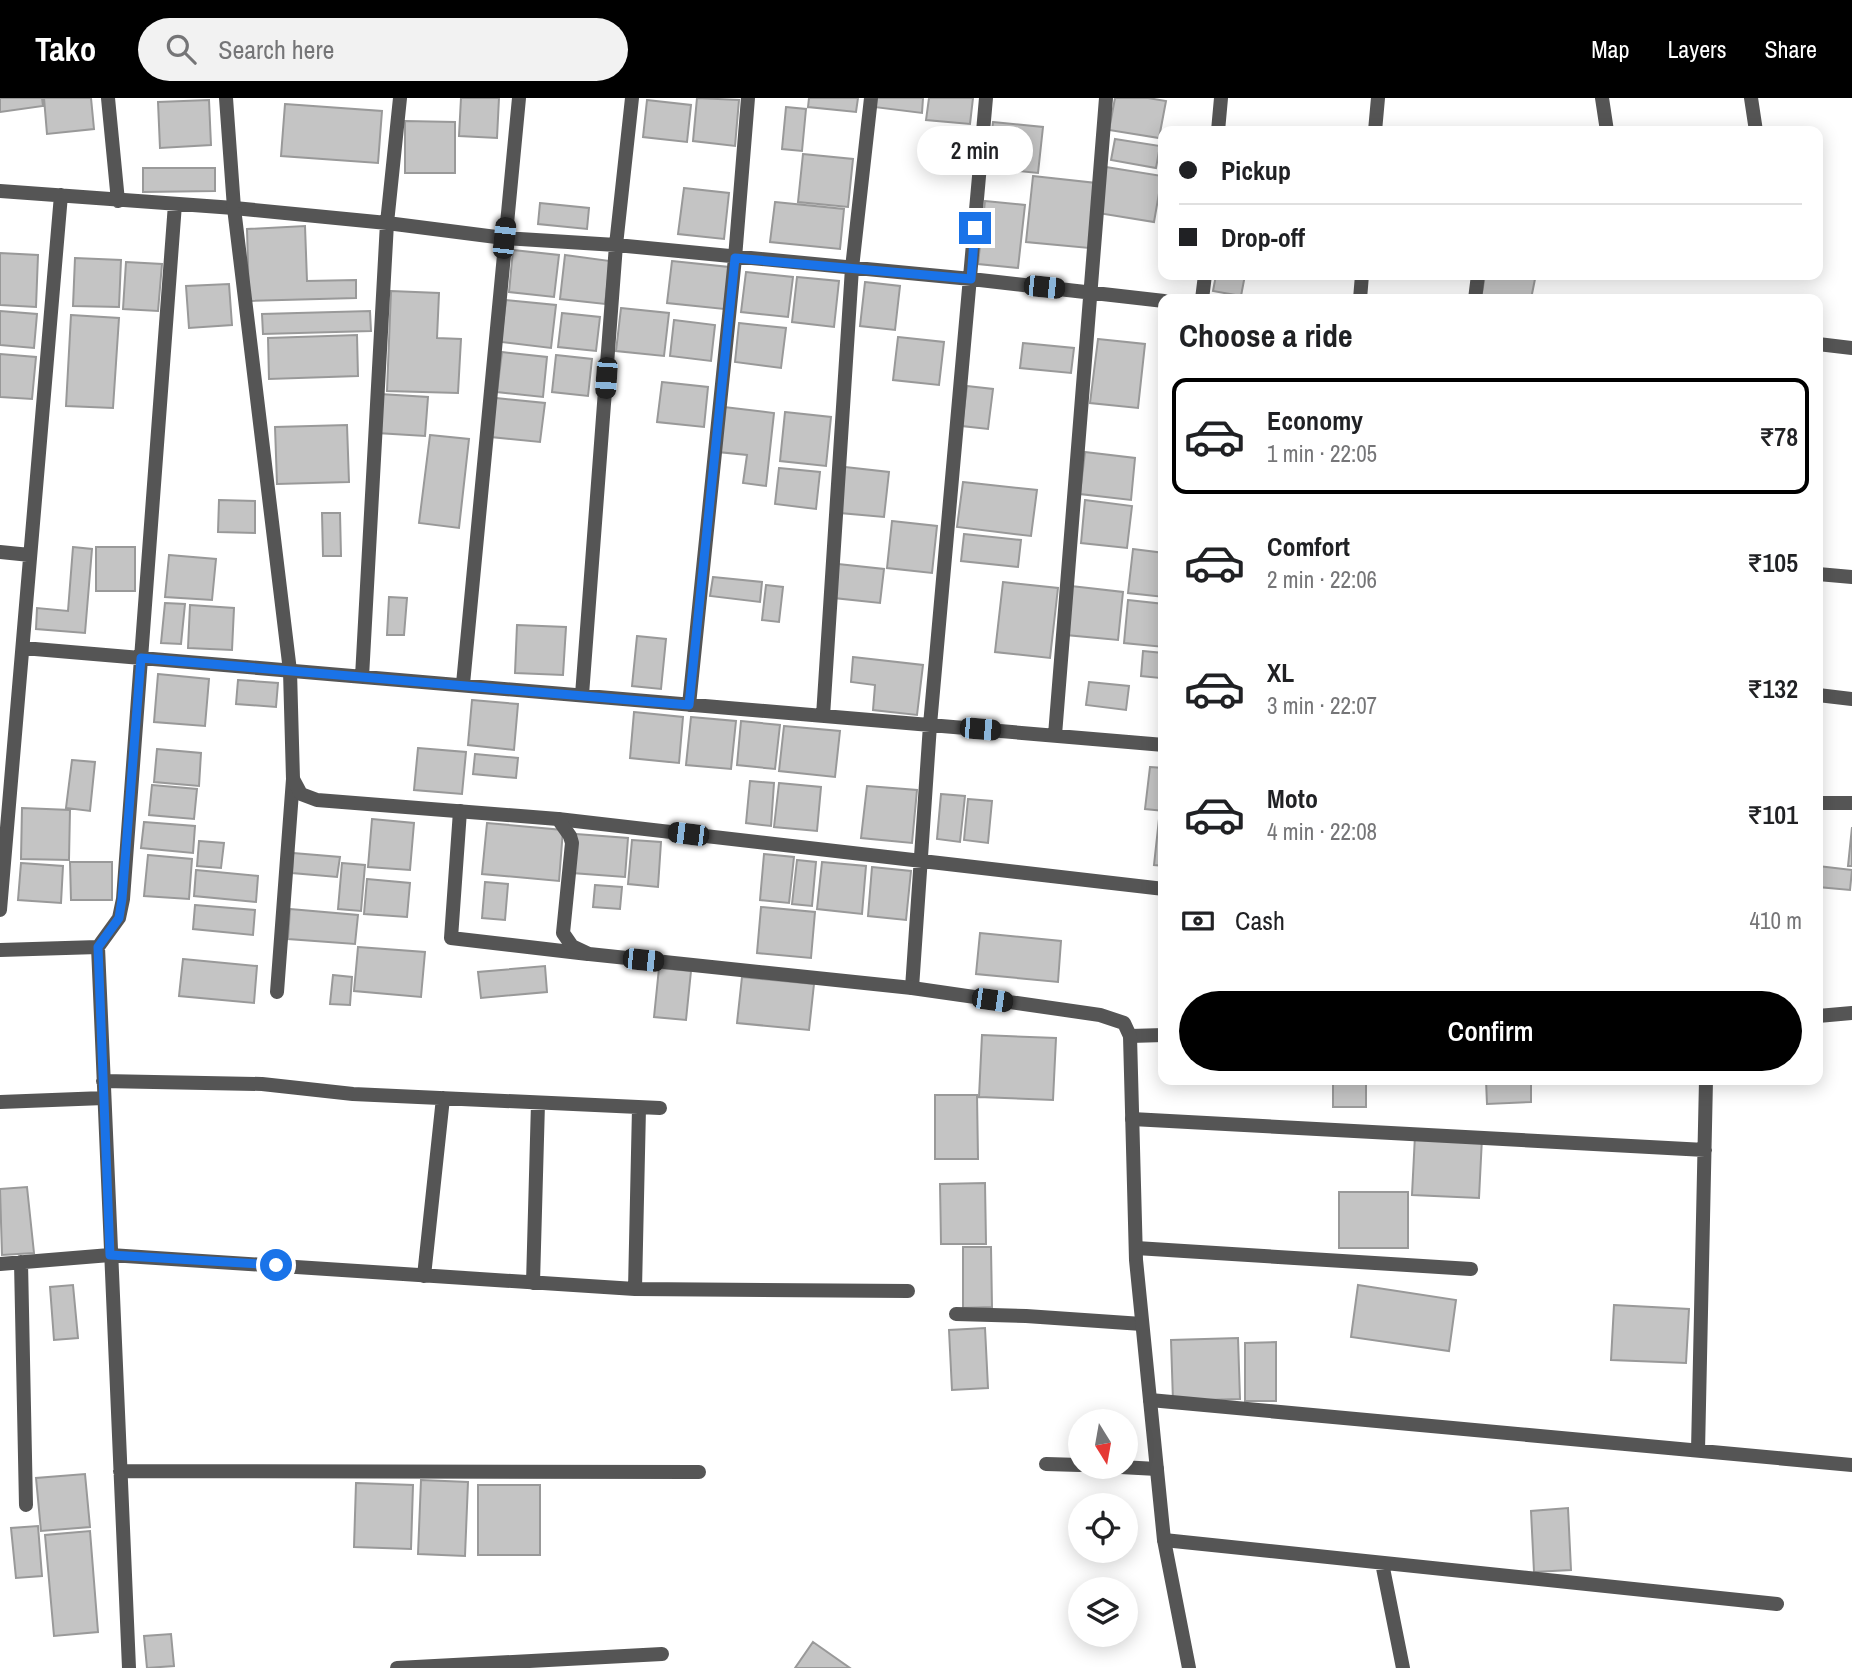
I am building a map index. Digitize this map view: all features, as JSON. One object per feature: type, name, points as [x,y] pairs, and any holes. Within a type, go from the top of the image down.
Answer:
[{"type":"street","points":[[108,98],[118,201]]},
{"type":"street","points":[[226,98],[234,208],[290,671],[293,779],[277,992]]},
{"type":"street","points":[[362,677],[387,223],[400,98]]},
{"type":"street","points":[[463,684],[519,98]]},
{"type":"street","points":[[582,695],[616,245],[632,98]]},
{"type":"street","points":[[689,705],[735,258],[748,98]]},
{"type":"street","points":[[823,716],[852,268],[871,98]]},
{"type":"street","points":[[912,988],[930,725],[986,98]]},
{"type":"street","points":[[1055,735],[1106,98]]},
{"type":"street","points":[[1218,126],[1221,98]]},
{"type":"street","points":[[1375,126],[1378,98]]},
{"type":"street","points":[[1601,98],[1606,126]]},
{"type":"street","points":[[1751,98],[1755,126]]},
{"type":"street","points":[[0,191],[234,208],[504,238],[616,245],[971,279],[1158,301]]},
{"type":"street","points":[[0,910],[61,195]]},
{"type":"street","points":[[130,1668],[98,947],[119,918],[122,899],[176,204]]},
{"type":"street","points":[[1823,345],[1852,348]]},
{"type":"street","points":[[0,552],[30,555]]},
{"type":"street","points":[[1823,574],[1852,577]]},
{"type":"street","points":[[23,648],[1158,744]]},
{"type":"street","points":[[1823,696],[1852,699]]},
{"type":"street","points":[[293,779],[301,794],[317,800],[558,819],[1158,888]]},
{"type":"street","points":[[1823,803],[1852,803]]},
{"type":"street","points":[[460,811],[450,938],[912,988],[1100,1015],[1124,1023],[1130,1036],[1136,1248],[1142,1324],[1164,1540],[1189,1668]]},
{"type":"street","points":[[558,819],[572,843],[563,933],[572,946],[589,954]]},
{"type":"street","points":[[0,950],[98,947]]},
{"type":"street","points":[[1823,1016],[1852,1013]]},
{"type":"street","points":[[1130,1036],[1158,1035]]},
{"type":"street","points":[[103,1081],[262,1084],[354,1094],[660,1108]]},
{"type":"street","points":[[1698,1451],[1706,1085]]},
{"type":"street","points":[[0,1102],[104,1098]]},
{"type":"street","points":[[424,1276],[443,1098]]},
{"type":"street","points":[[533,1283],[538,1103]]},
{"type":"street","points":[[635,1289],[639,1108]]},
{"type":"street","points":[[1132,1119],[1705,1150]]},
{"type":"street","points":[[1136,1248],[1471,1269]]},
{"type":"street","points":[[0,1264],[110,1255],[635,1289],[908,1291]]},
{"type":"street","points":[[21,1262],[26,1505]]},
{"type":"street","points":[[956,1314],[1026,1315],[1142,1324]]},
{"type":"street","points":[[1150,1400],[1852,1465]]},
{"type":"street","points":[[1046,1464],[1068,1465]]},
{"type":"street","points":[[1138,1468],[1157,1469]]},
{"type":"street","points":[[120,1471],[699,1472]]},
{"type":"street","points":[[1164,1540],[1777,1604]]},
{"type":"street","points":[[1382,1563],[1403,1668]]},
{"type":"street","points":[[397,1668],[662,1654]]},
{"type":"building","points":[[0,98],[42,98],[43,106],[0,112]]},
{"type":"building","points":[[44,98],[91,98],[94,129],[47,134]]},
{"type":"building","points":[[461,98],[499,98],[497,138],[459,136]]},
{"type":"building","points":[[697,98],[739,100],[735,146],[693,141]]},
{"type":"building","points":[[809,98],[858,98],[856,112],[808,107]]},
{"type":"building","points":[[875,98],[923,98],[922,113],[874,107]]},
{"type":"building","points":[[929,98],[973,98],[970,124],[926,120]]},
{"type":"building","points":[[1115,98],[1166,101],[1161,126],[1158,126],[1158,138],[1109,130]]},
{"type":"building","points":[[209,100],[211,145],[160,148],[158,102]]},
{"type":"building","points":[[647,100],[691,105],[687,142],[643,137]]},
{"type":"building","points":[[285,104],[382,111],[378,163],[281,156]]},
{"type":"building","points":[[786,107],[806,109],[802,151],[782,149]]},
{"type":"building","points":[[405,121],[455,122],[455,173],[405,173]]},
{"type":"building","points":[[993,122],[1043,127],[1038,173],[988,168]]},
{"type":"building","points":[[1115,139],[1158,146],[1156,168],[1111,160]]},
{"type":"building","points":[[803,154],[853,159],[848,207],[798,202]]},
{"type":"building","points":[[1106,167],[1158,175],[1154,222],[1098,213]]},
{"type":"building","points":[[143,168],[215,168],[215,191],[143,192]]},
{"type":"building","points":[[1033,176],[1096,183],[1089,248],[1026,242]]},
{"type":"building","points":[[684,188],[729,193],[724,239],[678,234]]},
{"type":"building","points":[[985,201],[1025,205],[1018,268],[978,264]]},
{"type":"building","points":[[775,202],[844,209],[840,249],[770,242]]},
{"type":"building","points":[[540,203],[589,208],[587,229],[538,224]]},
{"type":"building","points":[[305,226],[307,281],[356,280],[356,298],[249,301],[247,229]]},
{"type":"building","points":[[513,250],[559,255],[554,297],[509,292]]},
{"type":"building","points":[[0,253],[38,255],[36,307],[0,305]]},
{"type":"building","points":[[565,255],[610,261],[605,304],[560,299]]},
{"type":"building","points":[[75,258],[121,260],[119,307],[73,306]]},
{"type":"building","points":[[672,261],[729,267],[724,309],[667,303]]},
{"type":"building","points":[[126,262],[162,264],[158,311],[123,309]]},
{"type":"building","points":[[746,272],[793,277],[788,317],[741,312]]},
{"type":"building","points":[[797,277],[839,281],[834,327],[792,322]]},
{"type":"building","points":[[1215,280],[1244,280],[1241,294],[1213,291]]},
{"type":"building","points":[[1484,280],[1535,280],[1532,294],[1482,294]]},
{"type":"building","points":[[865,282],[900,286],[895,330],[860,326]]},
{"type":"building","points":[[229,284],[232,325],[189,328],[186,286]]},
{"type":"building","points":[[391,291],[439,293],[437,338],[461,339],[458,393],[387,391]]},
{"type":"building","points":[[506,300],[556,305],[551,348],[501,342]]},
{"type":"building","points":[[621,308],[669,313],[664,356],[616,351]]},
{"type":"building","points":[[0,311],[37,314],[34,348],[0,345]]},
{"type":"building","points":[[370,311],[371,331],[263,334],[262,314]]},
{"type":"building","points":[[562,313],[600,317],[596,351],[558,347]]},
{"type":"building","points":[[71,315],[119,318],[113,408],[66,406]]},
{"type":"building","points":[[674,320],[715,325],[711,361],[670,356]]},
{"type":"building","points":[[739,323],[786,328],[781,368],[735,362]]},
{"type":"building","points":[[357,335],[358,376],[269,379],[268,338]]},
{"type":"building","points":[[898,337],[944,342],[939,385],[893,380]]},
{"type":"building","points":[[1098,339],[1145,344],[1138,408],[1090,403]]},
{"type":"building","points":[[1023,343],[1074,348],[1071,373],[1020,368]]},
{"type":"building","points":[[502,352],[547,357],[543,397],[497,392]]},
{"type":"building","points":[[0,354],[36,357],[32,399],[0,397]]},
{"type":"building","points":[[556,355],[592,359],[588,396],[552,392]]},
{"type":"building","points":[[662,382],[708,387],[704,427],[657,422]]},
{"type":"building","points":[[967,386],[993,389],[988,429],[962,426]]},
{"type":"building","points":[[380,394],[428,397],[425,436],[377,433]]},
{"type":"building","points":[[496,398],[545,403],[540,442],[491,437]]},
{"type":"building","points":[[724,407],[774,413],[766,486],[743,483],[747,455],[718,452]]},
{"type":"building","points":[[785,412],[831,417],[826,466],[780,461]]},
{"type":"building","points":[[347,425],[349,482],[277,484],[275,427]]},
{"type":"building","points":[[430,435],[469,439],[459,528],[419,523]]},
{"type":"building","points":[[1085,452],[1135,458],[1131,500],[1080,494]]},
{"type":"building","points":[[845,467],[889,472],[884,517],[840,513]]},
{"type":"building","points":[[779,468],[820,472],[816,509],[775,504]]},
{"type":"building","points":[[963,482],[1037,490],[1031,536],[957,527]]},
{"type":"building","points":[[219,500],[255,501],[255,533],[218,532]]},
{"type":"building","points":[[1085,500],[1132,506],[1127,548],[1081,543]]},
{"type":"building","points":[[322,513],[340,513],[341,556],[323,556]]},
{"type":"building","points":[[892,521],[937,526],[932,573],[887,568]]},
{"type":"building","points":[[964,534],[1021,540],[1018,567],[961,561]]},
{"type":"building","points":[[73,547],[92,549],[85,633],[36,629],[37,608],[68,611]]},
{"type":"building","points":[[96,547],[135,547],[135,591],[96,591]]},
{"type":"building","points":[[1133,549],[1158,552],[1158,596],[1128,593]]},
{"type":"building","points":[[169,555],[216,559],[212,600],[165,597]]},
{"type":"building","points":[[838,564],[884,569],[880,603],[834,598]]},
{"type":"building","points":[[713,577],[762,582],[760,602],[710,596]]},
{"type":"building","points":[[1003,582],[1058,588],[1050,658],[995,652]]},
{"type":"building","points":[[766,585],[783,587],[779,622],[762,620]]},
{"type":"building","points":[[1071,586],[1123,592],[1118,640],[1066,635]]},
{"type":"building","points":[[389,597],[407,598],[404,635],[387,635]]},
{"type":"building","points":[[1128,600],[1158,603],[1158,646],[1124,643]]},
{"type":"building","points":[[165,603],[185,604],[181,644],[161,643]]},
{"type":"building","points":[[190,605],[234,608],[232,650],[188,648]]},
{"type":"building","points":[[517,625],[566,627],[563,675],[515,673]]},
{"type":"building","points":[[637,636],[666,639],[661,689],[632,686]]},
{"type":"building","points":[[1143,651],[1158,652],[1158,678],[1141,676]]},
{"type":"building","points":[[853,657],[923,665],[917,715],[873,710],[875,685],[851,682]]},
{"type":"building","points":[[158,674],[209,679],[205,726],[154,722]]},
{"type":"building","points":[[238,680],[278,683],[276,707],[236,704]]},
{"type":"building","points":[[1089,682],[1129,686],[1126,710],[1086,705]]},
{"type":"building","points":[[472,700],[518,704],[514,750],[468,745]]},
{"type":"building","points":[[634,712],[683,717],[679,763],[630,758]]},
{"type":"building","points":[[691,717],[736,721],[731,769],[686,765]]},
{"type":"building","points":[[741,721],[780,725],[775,769],[737,765]]},
{"type":"building","points":[[784,726],[840,731],[835,777],[779,771]]},
{"type":"building","points":[[418,748],[466,752],[462,794],[414,790]]},
{"type":"building","points":[[157,749],[201,753],[199,786],[154,782]]},
{"type":"building","points":[[475,754],[518,758],[516,778],[473,774]]},
{"type":"building","points":[[72,760],[95,762],[90,811],[66,808]]},
{"type":"building","points":[[1150,767],[1158,768],[1158,810],[1145,809]]},
{"type":"building","points":[[750,781],[774,783],[771,826],[746,823]]},
{"type":"building","points":[[779,783],[821,787],[817,831],[774,827]]},
{"type":"building","points":[[152,785],[197,789],[194,819],[149,815]]},
{"type":"building","points":[[867,786],[917,790],[912,843],[861,838]]},
{"type":"building","points":[[941,794],[965,796],[960,842],[937,839]]},
{"type":"building","points":[[968,799],[992,801],[988,843],[964,840]]},
{"type":"building","points":[[22,808],[70,810],[69,860],[21,859]]},
{"type":"building","points":[[372,819],[414,823],[410,870],[368,867]]},
{"type":"building","points":[[144,822],[195,826],[193,853],[141,848]]},
{"type":"building","points":[[487,823],[563,830],[559,881],[482,874]]},
{"type":"building","points":[[1852,827],[1852,866],[1848,866]]},
{"type":"building","points":[[1158,828],[1158,865],[1154,865]]},
{"type":"building","points":[[576,834],[628,838],[625,877],[572,873]]},
{"type":"building","points":[[632,840],[661,842],[658,887],[628,884]]},
{"type":"building","points":[[199,841],[224,843],[221,868],[197,866]]},
{"type":"building","points":[[293,853],[340,857],[337,877],[292,873]]},
{"type":"building","points":[[764,854],[794,857],[789,903],[760,900]]},
{"type":"building","points":[[148,855],[192,859],[189,899],[144,896]]},
{"type":"building","points":[[797,860],[816,862],[812,906],[792,904]]},
{"type":"building","points":[[70,862],[112,862],[112,900],[71,900]]},
{"type":"building","points":[[822,862],[866,866],[862,914],[817,909]]},
{"type":"building","points":[[21,863],[63,866],[61,903],[18,900]]},
{"type":"building","points":[[342,863],[365,865],[361,911],[338,909]]},
{"type":"building","points":[[872,867],[911,871],[906,920],[868,916]]},
{"type":"building","points":[[1823,867],[1852,870],[1850,890],[1823,887]]},
{"type":"building","points":[[196,870],[258,876],[256,902],[194,896]]},
{"type":"building","points":[[367,879],[410,883],[407,917],[364,914]]},
{"type":"building","points":[[485,882],[508,884],[505,920],[482,918]]},
{"type":"building","points":[[595,885],[622,887],[620,909],[593,907]]},
{"type":"building","points":[[195,905],[255,910],[253,935],[193,929]]},
{"type":"building","points":[[761,907],[815,912],[811,958],[757,953]]},
{"type":"building","points":[[290,909],[358,915],[355,944],[288,939]]},
{"type":"building","points":[[980,933],[1061,941],[1058,982],[976,974]]},
{"type":"building","points":[[358,947],[425,952],[421,997],[354,991]]},
{"type":"building","points":[[183,959],[257,966],[254,1003],[179,996]]},
{"type":"building","points":[[545,966],[547,992],[481,998],[478,972]]},
{"type":"building","points":[[659,968],[691,971],[686,1020],[654,1017]]},
{"type":"building","points":[[333,975],[352,977],[350,1005],[330,1004]]},
{"type":"building","points":[[742,977],[814,984],[809,1030],[737,1023]]},
{"type":"building","points":[[982,1035],[1056,1038],[1053,1100],[979,1097]]},
{"type":"building","points":[[1333,1085],[1366,1085],[1366,1107],[1333,1107]]},
{"type":"building","points":[[1486,1085],[1531,1085],[1531,1102],[1487,1104]]},
{"type":"building","points":[[935,1095],[977,1095],[978,1159],[935,1159]]},
{"type":"building","points":[[1415,1135],[1482,1138],[1479,1198],[1412,1195]]},
{"type":"building","points":[[985,1183],[986,1244],[941,1244],[940,1184]]},
{"type":"building","points":[[27,1187],[34,1253],[2,1255],[0,1189]]},
{"type":"building","points":[[1339,1192],[1408,1192],[1408,1248],[1339,1248]]},
{"type":"building","points":[[963,1247],[991,1247],[992,1307],[963,1308]]},
{"type":"building","points":[[73,1285],[78,1338],[54,1340],[50,1287]]},
{"type":"building","points":[[1358,1285],[1456,1300],[1449,1351],[1351,1337]]},
{"type":"building","points":[[1614,1305],[1689,1309],[1686,1363],[1611,1360]]},
{"type":"building","points":[[985,1328],[988,1388],[952,1390],[949,1330]]},
{"type":"building","points":[[1238,1338],[1240,1399],[1173,1401],[1171,1340]]},
{"type":"building","points":[[1276,1342],[1276,1401],[1245,1401],[1245,1343]]},
{"type":"building","points":[[85,1474],[90,1527],[41,1531],[36,1478]]},
{"type":"building","points":[[421,1480],[468,1482],[465,1556],[418,1554]]},
{"type":"building","points":[[356,1483],[413,1485],[411,1549],[354,1547]]},
{"type":"building","points":[[478,1485],[540,1485],[540,1555],[478,1555]]},
{"type":"building","points":[[1568,1508],[1571,1570],[1534,1572],[1531,1511]]},
{"type":"building","points":[[38,1526],[42,1576],[16,1578],[11,1528]]},
{"type":"building","points":[[90,1531],[98,1632],[54,1636],[45,1535]]},
{"type":"building","points":[[171,1634],[174,1666],[147,1668],[144,1636]]},
{"type":"building","points":[[813,1642],[850,1668],[795,1668]]},
{"type":"route","points":[[276,1265],[110,1255],[98,947],[119,918],[122,899],[141,658],[689,705],[735,258],[971,279],[975,228]]}]
